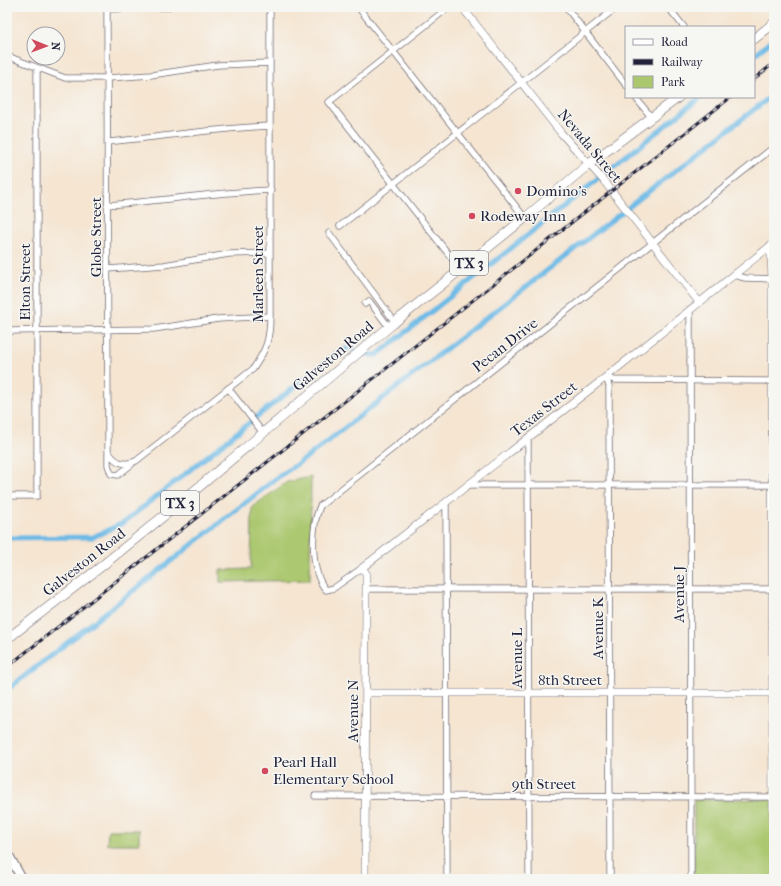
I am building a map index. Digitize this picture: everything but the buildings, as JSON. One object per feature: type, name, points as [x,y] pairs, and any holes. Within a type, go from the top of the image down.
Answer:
[{"type":"main road","points":[[755,38],[774,23]]},
{"type":"main road","name":"Galveston Road","points":[[7,639],[98,569],[392,324],[461,270],[589,164],[678,98]]},
{"type":"main road","points":[[7,852],[22,879]]},
{"type":"street","points":[[107,8],[168,7]]},
{"type":"street","name":"Marleen Street","points":[[108,450],[108,465],[111,474],[118,475],[253,369],[265,351],[270,334],[270,7]]},
{"type":"street","points":[[358,7],[525,218]]},
{"type":"street","points":[[449,7],[329,102],[461,270]]},
{"type":"street","name":"Nevada Street","points":[[462,7],[570,143],[604,181],[699,302]]},
{"type":"street","points":[[566,7],[625,84]]},
{"type":"street","points":[[340,226],[617,7]]},
{"type":"street","name":"Globe Street","points":[[107,8],[108,450]]},
{"type":"street","points":[[671,8],[683,26]]},
{"type":"street","points":[[7,56],[65,78],[108,78],[151,75],[218,65],[270,63]]},
{"type":"street","name":"Elton Street","points":[[7,496],[37,496],[37,68]]},
{"type":"street","points":[[636,98],[652,118]]},
{"type":"street","points":[[107,142],[174,136],[233,127],[270,126]]},
{"type":"street","name":"Pecan Drive","points":[[326,590],[318,579],[316,567],[315,517],[320,506],[774,147]]},
{"type":"street","points":[[107,205],[155,202],[223,192],[271,190]]},
{"type":"street","points":[[330,233],[392,324]]},
{"type":"street","points":[[771,245],[773,279],[773,879]]},
{"type":"street","name":"Texas Street","points":[[326,590],[334,588],[362,568],[528,436],[606,377],[771,245]]},
{"type":"street","points":[[108,269],[164,265],[229,254],[270,253]]},
{"type":"street","points":[[734,275],[745,278],[773,279]]},
{"type":"street","points":[[365,304],[369,301],[392,324]]},
{"type":"street","name":"Avenue J","points":[[690,309],[691,879]]},
{"type":"street","points":[[7,331],[108,331],[154,329],[218,319],[270,316]]},
{"type":"street","points":[[606,377],[614,380],[773,380]]},
{"type":"street","name":"Avenue K","points":[[606,377],[609,386],[610,485],[610,879]]},
{"type":"street","points":[[228,388],[263,433]]},
{"type":"street","name":"Avenue L","points":[[528,436],[529,879]]},
{"type":"street","points":[[108,450],[112,457],[119,462],[128,464],[136,461]]},
{"type":"street","points":[[468,485],[773,485]]},
{"type":"street","points":[[446,502],[447,879]]},
{"type":"street","name":"Avenue N","points":[[362,568],[366,573],[365,879]]},
{"type":"street","points":[[366,589],[773,589]]},
{"type":"street","name":"8th Street","points":[[366,693],[773,693]]},
{"type":"street","name":"9th Street","points":[[315,796],[773,797]]},
{"type":"green space","points":[[311,477],[310,580],[220,582],[220,570],[251,569],[252,507],[287,482]]},
{"type":"green space","points":[[774,799],[774,879],[694,879],[694,800]]},
{"type":"green space","points":[[108,830],[139,830],[139,844],[107,844]]},
{"type":"waterway","points":[[755,54],[774,39]]},
{"type":"waterway","points":[[7,690],[278,477],[306,458],[774,94]]},
{"type":"waterway","points":[[7,538],[93,537],[123,523],[341,350],[350,349],[377,355],[700,98]]},
{"type":"railway","points":[[755,78],[774,63]]},
{"type":"railway","points":[[7,667],[730,98]]},
{"type":"place","name":"Domino's","points":[[518,191]]},
{"type":"place","name":"Rodeway Inn","points":[[472,216]]},
{"type":"place","name":"Pearl Hall Elementary School","points":[[265,771]]}]
